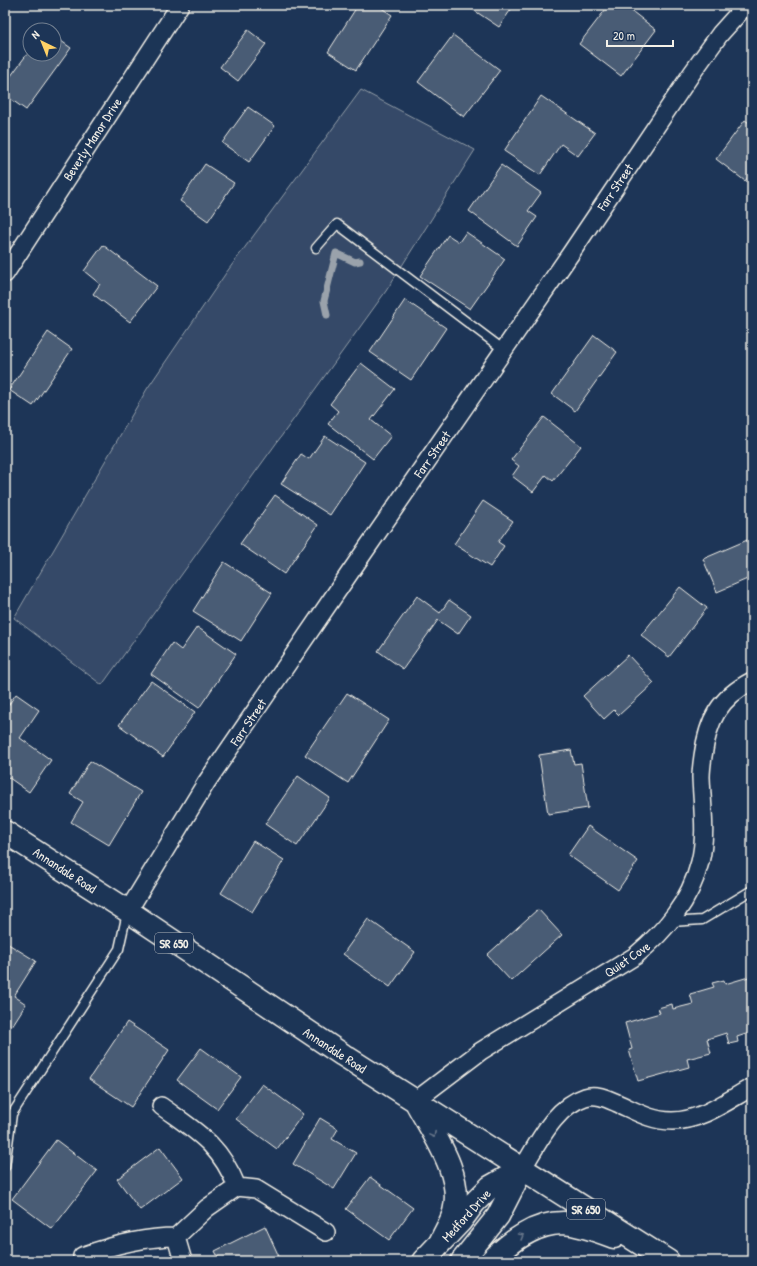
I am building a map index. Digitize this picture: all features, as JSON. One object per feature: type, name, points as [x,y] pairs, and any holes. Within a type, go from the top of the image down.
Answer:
[{"type":"main road","name":"Annandale Road","points":[[5,832],[128,911],[272,1010],[668,1261]]},
{"type":"main road","points":[[415,1101],[447,1159],[454,1175],[456,1194],[454,1212],[440,1243]]},
{"type":"main road","name":"Medford Drive","points":[[423,1261],[460,1222],[474,1202],[490,1187],[522,1169]]},
{"type":"main road","name":"Medford Drive","points":[[462,1261],[498,1216],[522,1169]]},
{"type":"main road","points":[[491,1261],[510,1243],[527,1232],[547,1225],[563,1223],[588,1228],[649,1249]]},
{"type":"street","name":"Beverly Manor Drive","points":[[5,274],[180,5]]},
{"type":"street","name":"Farr Street","points":[[128,911],[206,783],[504,350],[692,73],[720,34],[746,5]]},
{"type":"street","name":"Quiet Cove","points":[[415,1101],[481,1051],[635,956],[657,938],[677,914],[690,889],[700,862],[704,831],[701,774],[705,737],[711,721],[721,705],[739,688],[752,681]]},
{"type":"street","points":[[522,1169],[552,1121],[570,1105],[586,1096],[604,1097],[648,1118],[671,1121],[695,1119],[752,1087]]},
{"type":"street","points":[[161,1106],[207,1138],[221,1155],[237,1187]]},
{"type":"street","points":[[82,1256],[107,1247],[150,1237],[176,1237],[207,1208],[237,1187],[256,1189],[326,1232]]},
{"type":"street","points":[[176,1237],[183,1261]]},
{"type":"lane","points":[[316,248],[337,224],[504,350]]},
{"type":"lane","points":[[670,922],[702,920],[752,890]]},
{"type":"lane","points":[[5,1167],[12,1114],[118,949],[128,911]]},
{"type":"shaded area","points":[[361,90],[475,150],[386,291],[102,685],[14,618],[147,389],[226,273]]},
{"type":"building","points":[[358,5],[377,5],[392,15],[356,70],[328,52]]},
{"type":"building","points":[[466,5],[514,5],[499,27]]},
{"type":"building","points":[[609,5],[624,5],[656,30],[621,76],[579,44]]},
{"type":"building","points":[[248,30],[266,44],[238,81],[220,67]]},
{"type":"building","points":[[453,35],[500,70],[464,117],[418,82]]},
{"type":"building","points":[[62,42],[71,48],[62,60]]},
{"type":"building","points":[[22,61],[61,62],[26,110],[5,95],[5,84]]},
{"type":"building","points":[[541,96],[595,133],[578,156],[561,144],[540,175],[504,151]]},
{"type":"building","points":[[248,107],[275,126],[249,162],[222,143]]},
{"type":"building","points":[[745,120],[752,125],[752,172],[745,181],[716,159]]},
{"type":"building","points":[[205,164],[234,183],[208,221],[180,201]]},
{"type":"building","points":[[501,165],[541,193],[528,211],[537,217],[517,246],[469,211]]},
{"type":"building","points":[[466,232],[505,259],[470,309],[420,276],[448,235],[459,242]]},
{"type":"building","points":[[103,245],[157,286],[130,322],[93,294],[100,284],[84,271]]},
{"type":"building","points":[[405,300],[446,328],[411,380],[370,352]]},
{"type":"building","points":[[48,332],[72,349],[33,406],[9,390]]},
{"type":"building","points":[[594,335],[617,352],[575,411],[552,394]]},
{"type":"building","points":[[361,363],[395,389],[371,420],[391,436],[373,459],[328,424],[338,411],[330,404]]},
{"type":"building","points":[[544,417],[581,446],[553,481],[546,475],[533,492],[512,476],[519,466],[511,460]]},
{"type":"building","points":[[325,436],[365,462],[330,515],[281,484],[301,454],[309,459]]},
{"type":"building","points":[[275,495],[318,525],[284,574],[240,544]]},
{"type":"building","points":[[483,501],[513,521],[498,542],[504,546],[490,567],[454,544]]},
{"type":"building","points":[[752,538],[752,577],[717,592],[703,559]]},
{"type":"building","points":[[224,562],[272,593],[241,641],[193,611]]},
{"type":"building","points":[[680,587],[707,608],[669,657],[641,635]]},
{"type":"building","points":[[417,596],[440,613],[449,600],[471,615],[458,634],[438,620],[403,669],[378,651]]},
{"type":"building","points":[[197,627],[236,654],[199,708],[151,674],[172,643],[181,650]]},
{"type":"building","points":[[628,655],[654,683],[619,715],[614,710],[604,719],[583,696]]},
{"type":"building","points":[[151,681],[195,712],[163,757],[119,725]]},
{"type":"building","points":[[347,693],[389,720],[348,783],[305,755]]},
{"type":"building","points":[[16,694],[39,710],[20,738],[51,760],[29,792],[5,775],[5,710]]},
{"type":"building","points":[[571,750],[574,764],[581,763],[588,808],[548,814],[539,755]]},
{"type":"building","points":[[90,761],[141,792],[109,845],[71,822],[83,802],[70,794]]},
{"type":"building","points":[[298,776],[330,798],[297,846],[265,824]]},
{"type":"building","points":[[588,826],[638,861],[618,890],[568,855]]},
{"type":"building","points":[[253,841],[284,860],[252,912],[221,893]]},
{"type":"building","points":[[538,909],[562,935],[511,981],[487,955]]},
{"type":"building","points":[[368,919],[415,952],[390,987],[343,954]]},
{"type":"building","points":[[5,942],[36,961],[14,996],[26,1004],[12,1026],[5,1022]]},
{"type":"building","points":[[752,976],[752,1032],[737,1037],[738,1042],[729,1044],[726,1033],[707,1039],[711,1053],[687,1059],[689,1067],[638,1081],[629,1050],[632,1049],[625,1023],[660,1013],[658,1008],[672,1004],[673,1009],[693,1004],[690,994],[714,987],[712,983],[724,980],[725,984]]},
{"type":"building","points":[[127,1022],[169,1050],[131,1107],[89,1079]]},
{"type":"building","points":[[201,1048],[241,1077],[217,1109],[177,1080]]},
{"type":"building","points":[[262,1084],[303,1114],[277,1149],[236,1119]]},
{"type":"building","points":[[320,1118],[338,1129],[332,1139],[356,1153],[334,1189],[293,1164]]},
{"type":"building","points":[[56,1140],[97,1171],[52,1229],[12,1199]]},
{"type":"building","points":[[160,1147],[183,1178],[140,1210],[117,1179]]},
{"type":"building","points":[[370,1177],[413,1208],[389,1240],[346,1209]]},
{"type":"building","points":[[265,1226],[281,1261],[220,1261],[215,1251]]},
{"type":"waterway","points":[[327,315],[324,301],[336,253],[355,262],[360,261]]}]
